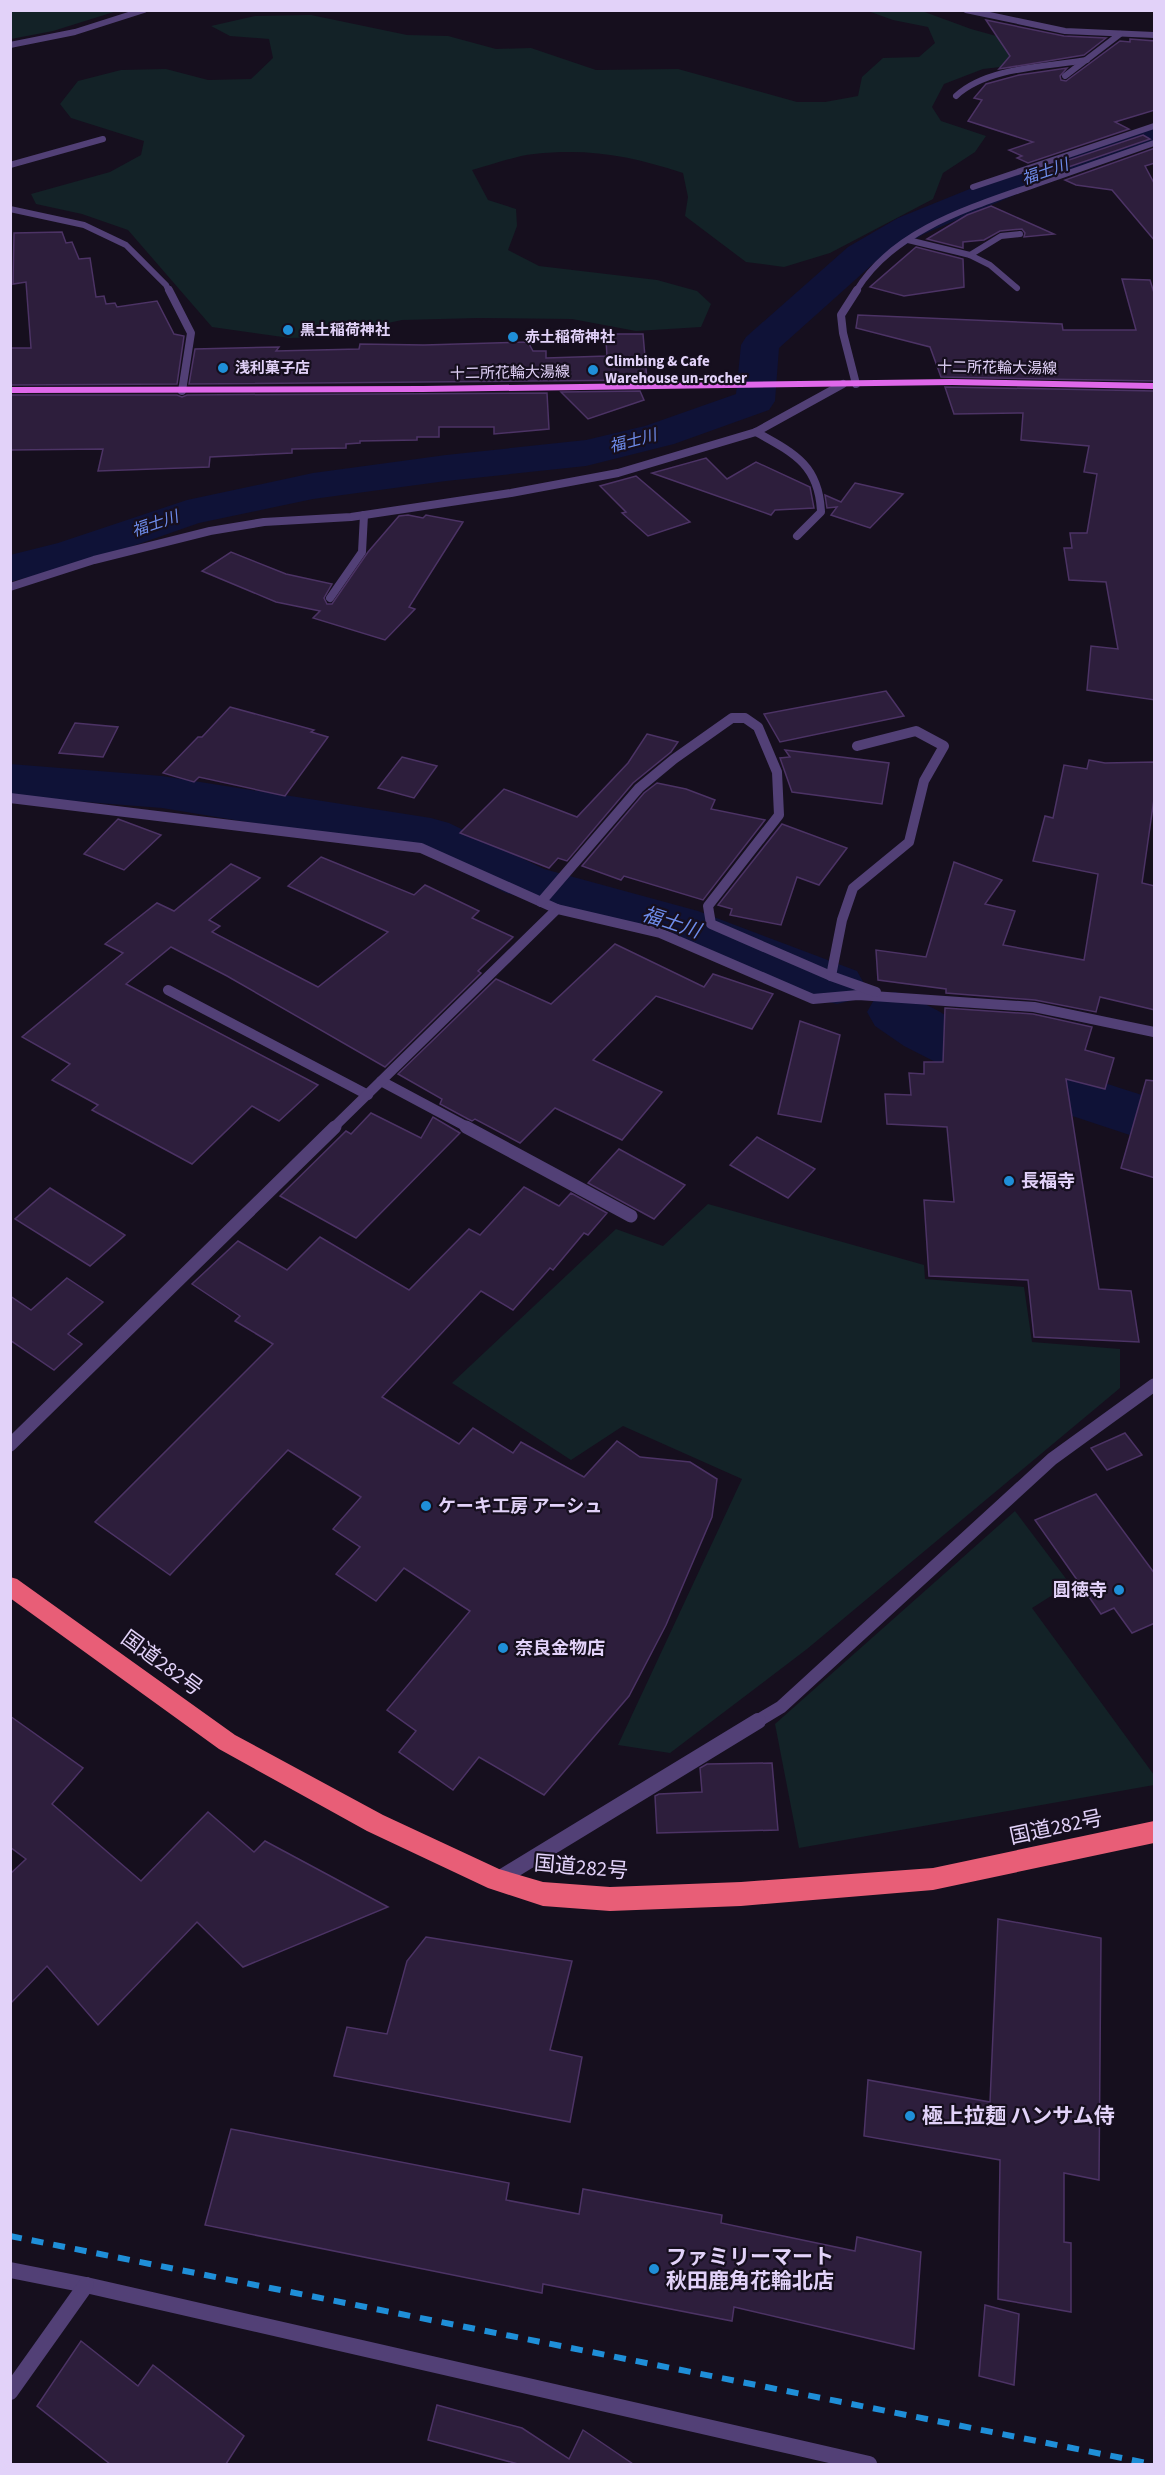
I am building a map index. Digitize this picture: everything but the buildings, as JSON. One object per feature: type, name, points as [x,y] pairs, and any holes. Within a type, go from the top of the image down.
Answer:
[{"type":"highway","name":"国道282号","points":[[10,1586],[228,1742],[375,1823],[496,1880],[543,1894],[610,1899],[741,1894],[933,1879],[1155,1832]]},
{"type":"main road","name":"十二所花輪大湯線","points":[[10,390],[182,391],[952,382],[1155,386]]},
{"type":"street","points":[[10,45],[75,32],[144,10]]},
{"type":"street","points":[[966,10],[1065,31],[1155,35]]},
{"type":"street","points":[[1065,76],[1120,34]]},
{"type":"street","points":[[956,96],[965,86],[981,76],[1087,60]]},
{"type":"street","points":[[973,187],[1155,126]]},
{"type":"street","points":[[10,165],[103,139]]},
{"type":"street","points":[[856,384],[843,333],[841,315],[864,278],[889,253],[927,228],[970,208],[1155,142]]},
{"type":"street","points":[[10,209],[84,225],[126,245],[166,285],[191,333],[182,391]]},
{"type":"street","points":[[970,255],[1001,236],[1020,234]]},
{"type":"street","points":[[908,240],[970,255],[990,265],[1017,288]]},
{"type":"street","points":[[10,587],[94,560],[210,531],[264,522],[364,515],[512,493],[618,473],[756,432],[843,384]]},
{"type":"street","points":[[756,432],[801,458],[816,478],[822,502],[821,512],[797,536]]},
{"type":"street","points":[[330,597],[362,552],[364,515]]},
{"type":"street","points":[[541,902],[558,879],[639,788],[674,759],[732,718],[746,718],[758,727],[777,772],[779,814],[708,906],[711,924],[831,976],[891,998]]},
{"type":"street","points":[[831,976],[842,920],[853,888],[909,842],[924,781],[944,746],[916,731],[857,746]]},
{"type":"street","points":[[10,798],[421,848],[557,909],[660,933],[813,999],[858,995],[1034,1007],[1155,1032]]},
{"type":"street","points":[[10,1445],[557,909]]},
{"type":"street","points":[[168,990],[368,1095]]},
{"type":"street","points":[[381,1081],[631,1216]]},
{"type":"street","points":[[496,1880],[781,1707],[1052,1459],[1155,1385]]},
{"type":"street","points":[[10,2270],[86,2285],[869,2464]]},
{"type":"street","points":[[10,2392],[86,2285]]},
{"type":"shaded area","points":[[11,10],[117,11],[53,31],[11,39]]},
{"type":"shaded area","points":[[868,11],[922,11],[971,29],[1029,45],[1069,51],[1052,61],[983,69],[944,84],[932,107],[941,121],[986,136],[975,152],[943,173],[933,199],[830,253],[784,267],[746,262],[685,216],[688,197],[683,173],[646,162],[592,153],[554,152],[519,157],[472,170],[488,200],[516,209],[517,226],[508,250],[539,266],[657,280],[697,291],[711,304],[701,327],[636,331],[572,319],[402,320],[322,337],[290,338],[212,327],[128,230],[82,214],[36,204],[31,194],[110,172],[141,155],[144,141],[71,118],[60,104],[78,81],[121,70],[166,69],[208,80],[251,79],[273,58],[269,39],[230,36],[211,26],[255,16],[311,15],[407,35],[448,36],[496,49],[531,48],[596,70],[678,69],[797,102],[825,102],[858,96],[862,77],[883,58],[919,57],[935,43],[928,27],[893,20]]},
{"type":"shaded area","points":[[708,1204],[924,1265],[925,1279],[1024,1287],[1032,1342],[1120,1349],[1120,1388],[807,1649],[670,1753],[618,1745],[742,1479],[623,1426],[571,1460],[452,1383],[616,1229],[663,1246]]},
{"type":"shaded area","points":[[1015,1511],[1070,1584],[1032,1608],[1154,1775],[1154,1785],[799,1848],[775,1724]]},
{"type":"waterway","name":"福士川","points":[[10,569],[74,552],[187,513],[313,486],[446,468],[586,453],[659,435],[755,401],[760,345],[861,255],[911,226],[1026,178],[1154,134]]},
{"type":"waterway","name":"福士川","points":[[10,780],[162,792],[431,835],[525,881],[679,924],[837,985]]},
{"type":"waterway","name":"福士川","points":[[895,1012],[924,1031],[987,1063],[1154,1121]]},
{"type":"railway","points":[[10,2236],[1152,2464]]},
{"type":"place","name":"黒土稲荷神社","points":[[288,330]]},
{"type":"place","name":"赤土稲荷神社","points":[[513,337]]},
{"type":"place","name":"浅利菓子店","points":[[223,368]]},
{"type":"place","name":"Climbing & Cafe Warehouse un-rocher","points":[[593,370]]},
{"type":"place","name":"長福寺","points":[[1009,1181]]},
{"type":"place","name":"ケーキ工房 アーシュ","points":[[426,1506]]},
{"type":"place","name":"圓徳寺","points":[[1119,1590]]},
{"type":"place","name":"奈良金物店","points":[[503,1648]]},
{"type":"place","name":"極上拉麺 ハンサム侍","points":[[910,2116]]},
{"type":"place","name":"ファミリーマート 秋田鹿角花輪北店","points":[[654,2269]]}]
